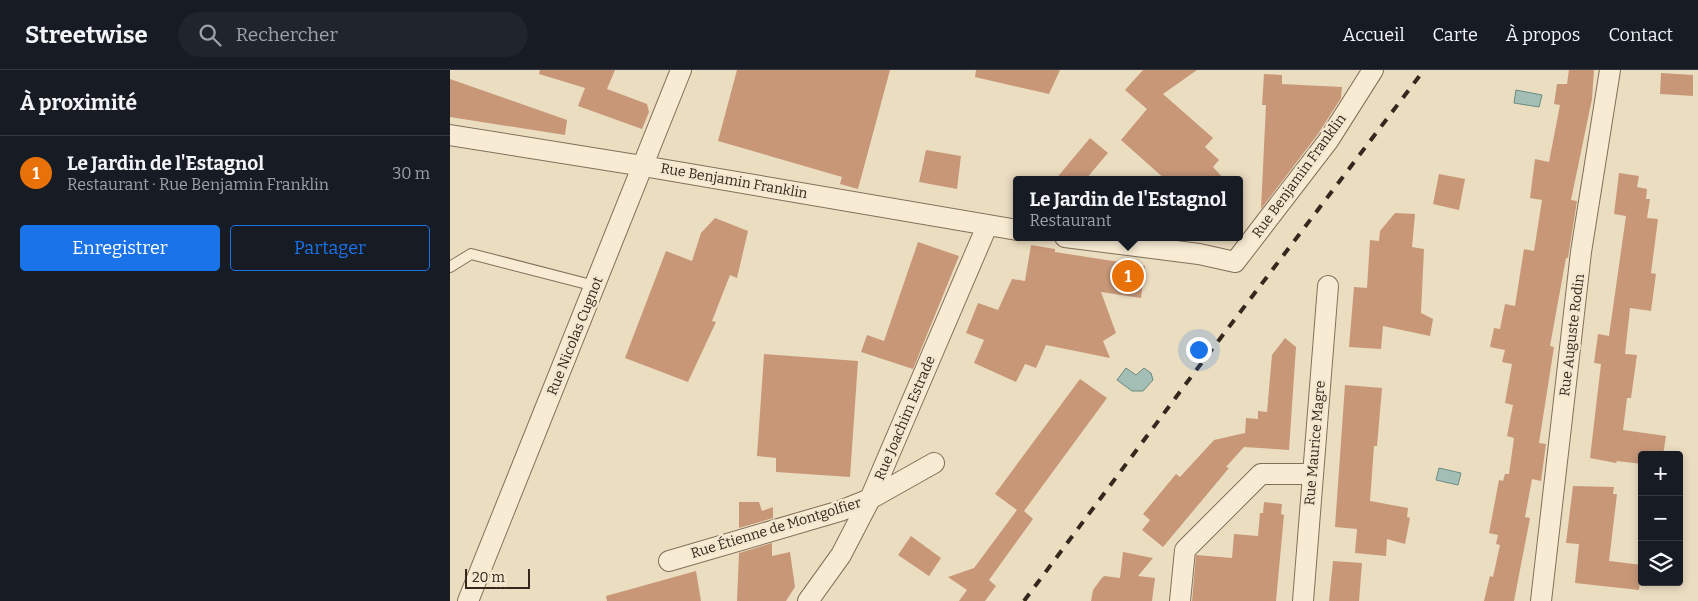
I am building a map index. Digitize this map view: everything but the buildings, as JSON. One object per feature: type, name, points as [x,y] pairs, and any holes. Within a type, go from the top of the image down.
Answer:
[{"type":"street","name":"Rue Nicolas Cugnot","points":[[468,601],[644,166],[680,70]]},
{"type":"street","name":"Rue Benjamin Franklin","points":[[1097,241],[1199,254],[1235,262],[1328,141],[1373,70]]},
{"type":"street","name":"Rue Auguste Rodin","points":[[1541,601],[1582,252],[1610,70]]},
{"type":"street","name":"Rue Benjamin Franklin","points":[[450,135],[644,166],[1013,229]]},
{"type":"street","name":"Rue Joachim Estrade","points":[[808,601],[841,555],[870,499],[987,226]]},
{"type":"street","name":"Rue Maurice Magre","points":[[1303,601],[1311,474],[1328,286]]},
{"type":"street","name":"Rue Étienne de Montgolfier","points":[[669,561],[840,511],[870,499],[934,463]]},
{"type":"street","points":[[1180,601],[1185,550],[1261,474],[1311,474]]},
{"type":"lane","points":[[450,267],[472,254],[595,286]]},
{"type":"water","points":[[1516,90],[1542,95],[1539,107],[1514,103]]},
{"type":"water","points":[[1126,368],[1136,375],[1144,368],[1151,373],[1153,380],[1143,391],[1132,391],[1117,380]]},
{"type":"water","points":[[1439,468],[1461,473],[1458,485],[1436,480]]},
{"type":"railway","points":[[1024,601],[1424,70]]},
{"type":"place","name":"Le Jardin de l'Estagnol","points":[[1128,276]]}]
